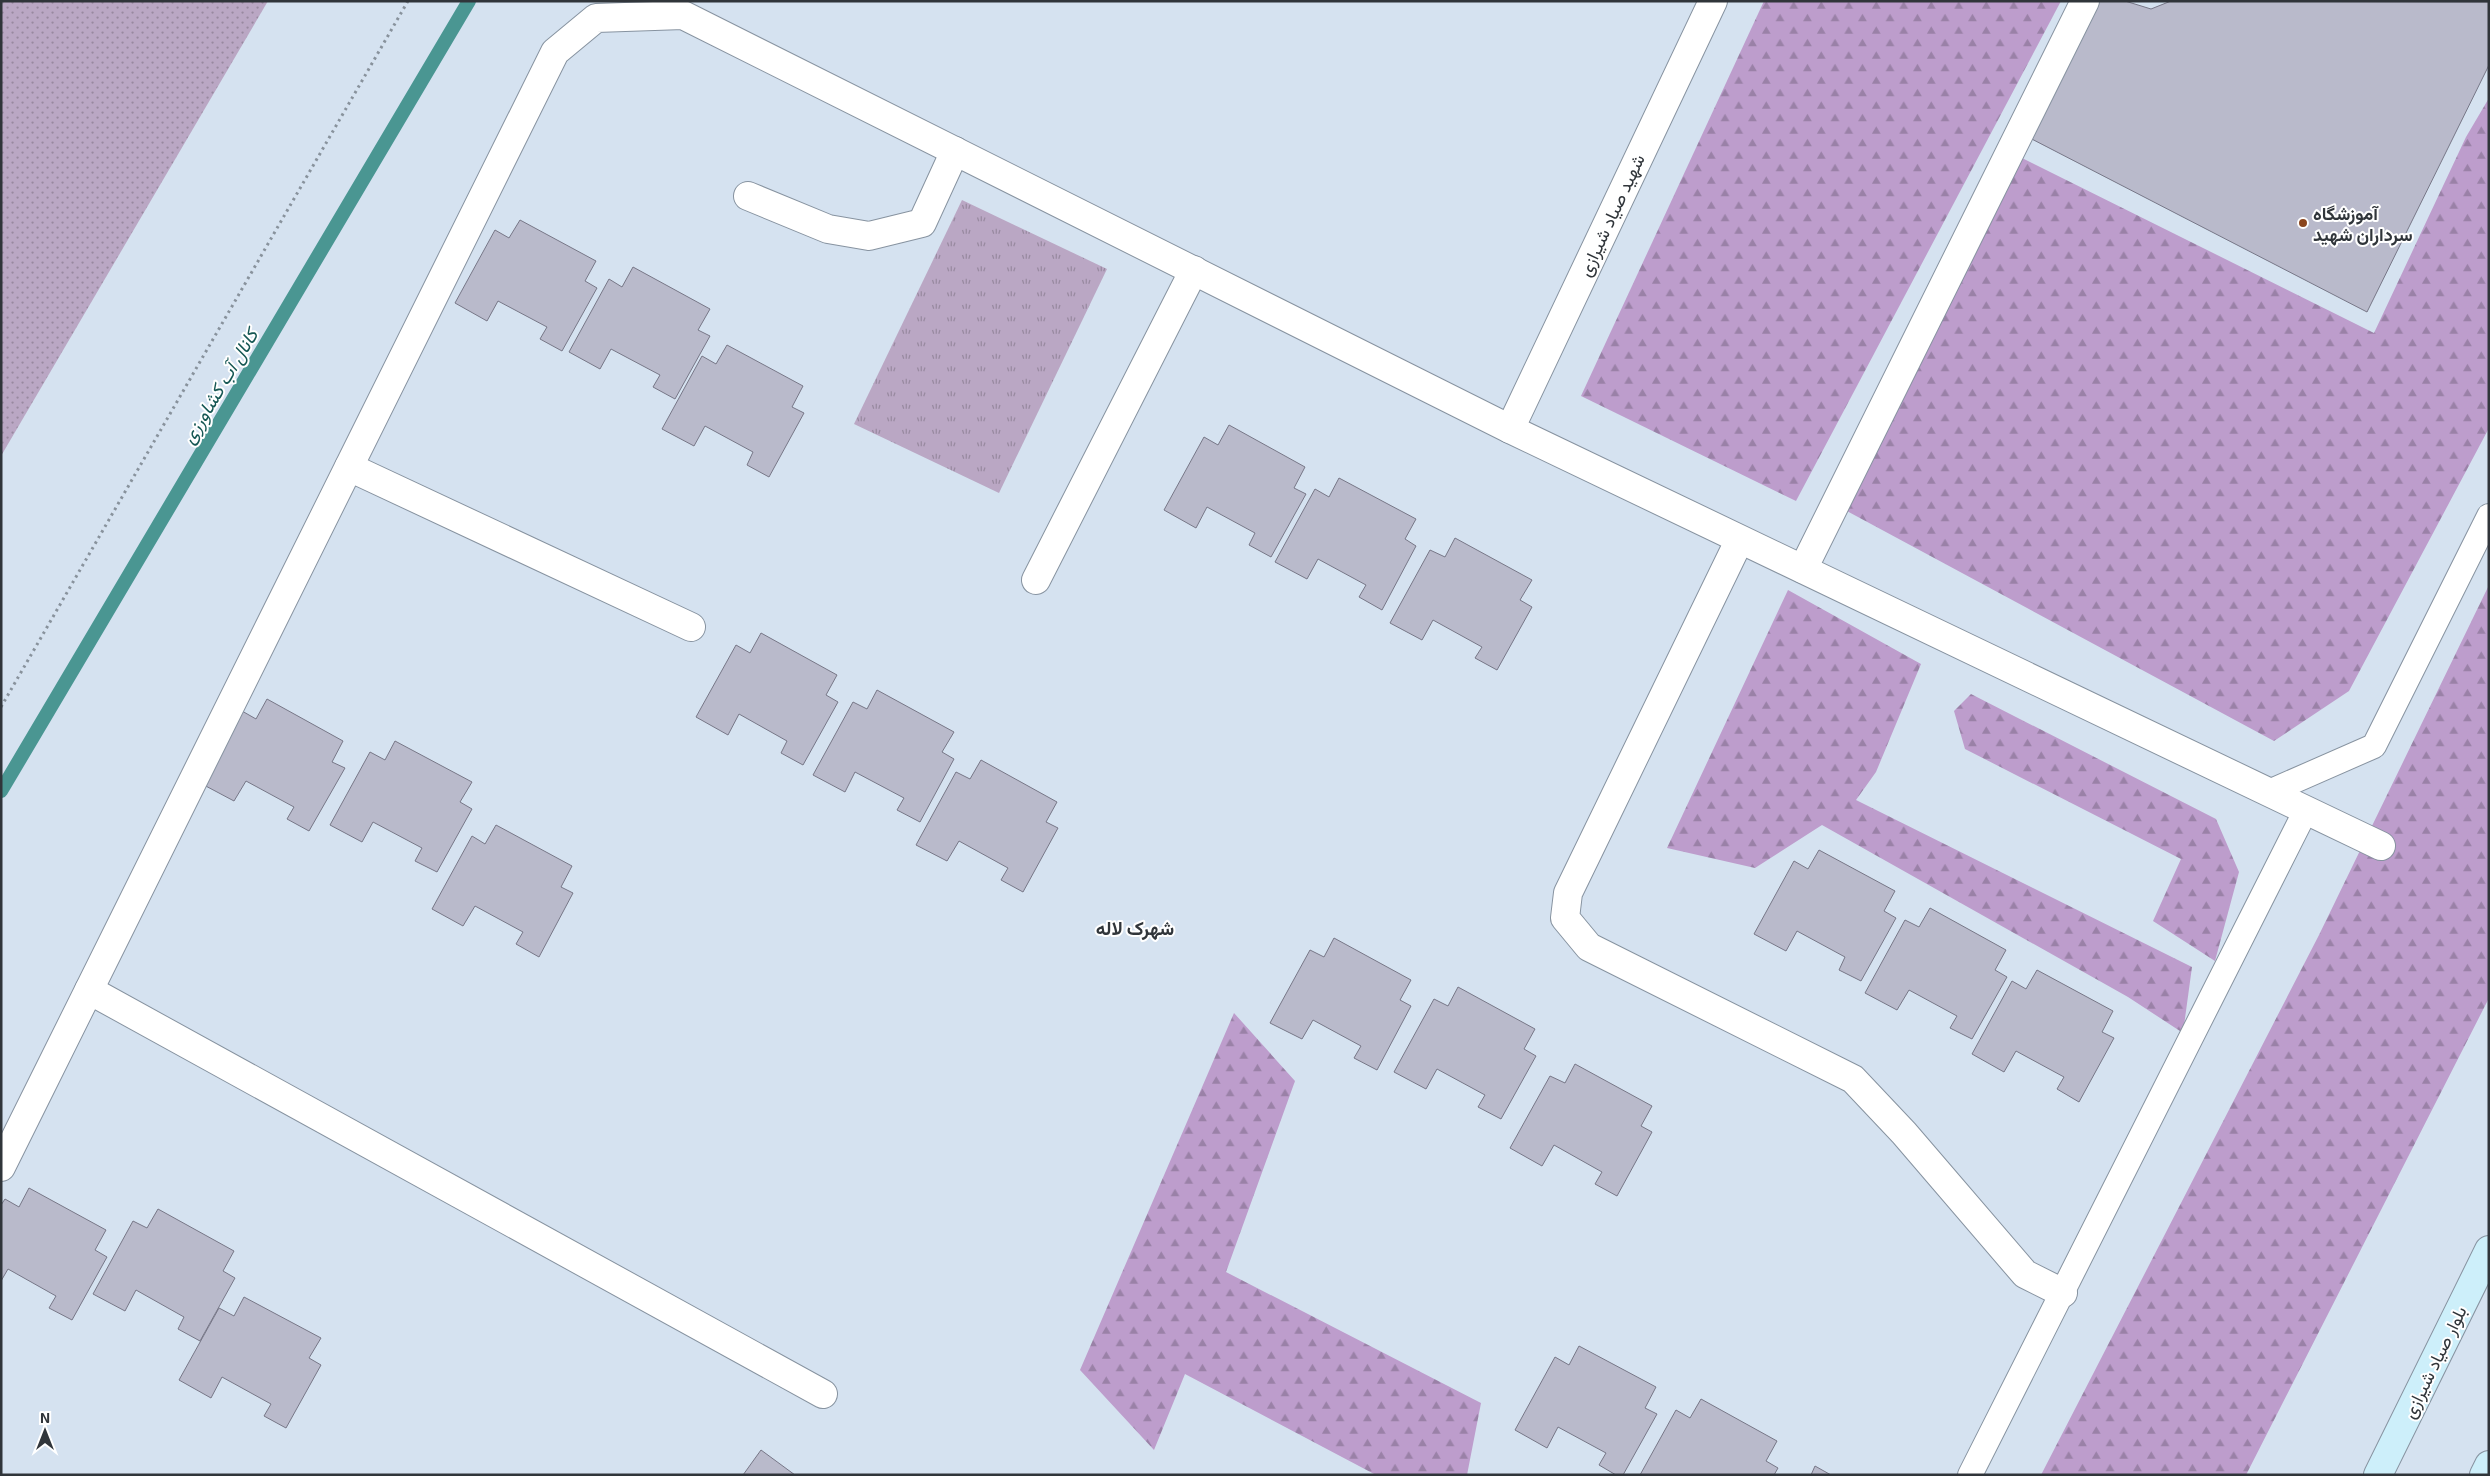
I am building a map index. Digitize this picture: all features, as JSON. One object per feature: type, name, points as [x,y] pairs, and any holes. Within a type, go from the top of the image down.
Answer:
[{"type":"main road","name":"بلوار صیاد شیرازی","points":[[2378,1475],[2489,1250]]},
{"type":"main road","points":[[2484,1475],[2489,1466]]},
{"type":"street","name":"شهید صیاد شیرازی","points":[[1510,428],[1713,1]]},
{"type":"street","points":[[1803,569],[2085,1]]},
{"type":"street","points":[[1,1167],[555,52],[596,18],[683,15],[1740,541],[1803,569],[2381,846]]},
{"type":"street","points":[[748,196],[828,229],[868,236],[922,223],[955,151]]},
{"type":"street","points":[[1036,580],[1194,270]]},
{"type":"street","points":[[349,467],[691,626]]},
{"type":"street","points":[[1740,541],[1568,893],[1565,918],[1589,947],[1854,1079],[1904,1133],[2025,1274],[2062,1293]]},
{"type":"street","points":[[89,990],[823,1394]]},
{"type":"lane","points":[[2268,792],[2374,746],[2489,516]]},
{"type":"lane","points":[[1970,1475],[2306,810]]},
{"type":"path","points":[[1,707],[408,1]]},
{"type":"green space","points":[[1,1],[268,1],[1,456]]},
{"type":"green space","points":[[1764,1],[2061,1],[1796,501],[1581,396]]},
{"type":"green space","points":[[2489,98],[2489,428],[2349,691],[2274,741],[1845,510],[2012,153],[2374,333],[2466,137]]},
{"type":"green space","points":[[962,200],[1107,269],[999,493],[854,424]]},
{"type":"green space","points":[[2489,585],[2489,998],[2246,1475],[2041,1475],[2319,935]]},
{"type":"green space","points":[[1788,590],[1921,664],[1876,772],[1856,800],[2192,967],[2183,1033],[2128,997],[1822,825],[1755,868],[1667,848]]},
{"type":"green space","points":[[1971,694],[2216,819],[2239,872],[2215,961],[2153,921],[2181,859],[1965,749],[1954,711]]},
{"type":"green space","points":[[1234,1013],[1295,1081],[1226,1272],[1481,1403],[1467,1475],[1376,1475],[1185,1374],[1154,1450],[1080,1370]]},
{"type":"building","name":"آموزشگاه سرداران شهید","points":[[2087,1],[2125,1],[2151,9],[2171,1],[2489,2],[2489,65],[2367,312],[2024,135]]},
{"type":"building","points":[[520,220],[596,261],[585,281],[597,288],[562,351],[540,339],[547,327],[498,301],[487,321],[455,303],[495,230],[509,238]]},
{"type":"building","points":[[633,267],[710,309],[698,330],[710,336],[675,399],[653,387],[660,375],[611,349],[600,369],[569,352],[609,279],[622,287]]},
{"type":"building","points":[[727,345],[803,386],[792,407],[804,413],[769,477],[747,465],[753,452],[705,426],[694,446],[662,429],[702,356],[716,364]]},
{"type":"building","points":[[1229,425],[1305,467],[1294,488],[1306,494],[1271,557],[1249,545],[1255,533],[1207,507],[1196,528],[1164,510],[1204,437],[1218,445]]},
{"type":"building","points":[[1339,478],[1416,519],[1405,539],[1416,546],[1382,610],[1359,597],[1366,585],[1318,559],[1307,579],[1275,562],[1315,489],[1329,497]]},
{"type":"building","points":[[1455,538],[1532,580],[1520,600],[1532,607],[1497,670],[1475,658],[1482,647],[1433,620],[1422,640],[1390,623],[1430,550],[1445,557]]},
{"type":"building","points":[[761,633],[837,675],[826,695],[838,702],[803,765],[781,753],[787,741],[739,714],[728,735],[696,717],[736,645],[750,653]]},
{"type":"building","points":[[877,690],[954,732],[942,752],[954,759],[920,822],[897,810],[904,798],[855,772],[845,792],[813,775],[853,702],[867,709]]},
{"type":"building","points":[[267,699],[343,741],[332,762],[345,768],[309,831],[287,819],[294,807],[246,781],[234,801],[202,784],[242,711],[256,719]]},
{"type":"building","points":[[395,741],[472,782],[460,802],[472,809],[437,872],[415,861],[422,848],[373,822],[362,842],[330,825],[370,752],[385,760]]},
{"type":"building","points":[[981,760],[1057,802],[1046,822],[1058,828],[1023,892],[1001,880],[1008,868],[959,841],[947,861],[916,845],[956,772],[970,779]]},
{"type":"building","points":[[496,825],[572,866],[561,887],[573,893],[539,957],[516,944],[523,932],[475,906],[463,926],[432,909],[472,836],[485,844]]},
{"type":"building","points":[[1819,850],[1895,891],[1884,911],[1896,918],[1861,981],[1839,970],[1845,957],[1797,931],[1786,951],[1754,934],[1794,861],[1808,869]]},
{"type":"building","points":[[1930,908],[2006,950],[1995,970],[2007,977],[1972,1039],[1950,1028],[1957,1016],[1909,990],[1897,1010],[1865,993],[1905,920],[1919,927]]},
{"type":"building","points":[[1334,938],[1411,980],[1400,1000],[1411,1006],[1377,1070],[1354,1058],[1361,1046],[1313,1020],[1302,1039],[1270,1023],[1310,950],[1324,957]]},
{"type":"building","points":[[2037,970],[2113,1011],[2102,1032],[2114,1038],[2079,1102],[2057,1089],[2064,1077],[2016,1051],[2004,1072],[1972,1054],[2012,981],[2026,989]]},
{"type":"building","points":[[1458,987],[1535,1029],[1524,1049],[1536,1056],[1501,1119],[1478,1107],[1485,1095],[1437,1069],[1426,1089],[1394,1072],[1434,999],[1448,1006]]},
{"type":"building","points":[[1575,1064],[1652,1106],[1641,1126],[1652,1132],[1617,1196],[1595,1184],[1602,1172],[1554,1145],[1542,1166],[1510,1148],[1550,1076],[1565,1083]]},
{"type":"building","points":[[29,1188],[106,1230],[95,1250],[107,1257],[72,1320],[49,1308],[56,1296],[8,1269],[1,1281],[1,1205],[5,1199],[19,1207]]},
{"type":"building","points":[[158,1209],[234,1251],[223,1271],[235,1278],[200,1341],[178,1329],[184,1317],[136,1290],[125,1311],[93,1294],[133,1221],[147,1228]]},
{"type":"building","points":[[244,1297],[321,1338],[309,1358],[321,1365],[286,1428],[264,1416],[271,1404],[222,1377],[211,1398],[179,1380],[219,1308],[234,1316]]},
{"type":"building","points":[[1579,1346],[1656,1387],[1645,1408],[1657,1414],[1623,1475],[1616,1475],[1599,1465],[1606,1453],[1558,1427],[1547,1448],[1515,1430],[1555,1357],[1569,1365]]},
{"type":"building","points":[[1701,1399],[1777,1441],[1766,1461],[1778,1468],[1774,1475],[1640,1475],[1676,1410],[1690,1418]]},
{"type":"building","points":[[761,1450],[795,1475],[743,1475]]},
{"type":"building","points":[[1815,1466],[1831,1475],[1811,1475]]},
{"type":"waterway","name":"کانال آب کشاورزی","points":[[1,791],[469,1]]},
{"type":"place","name":"آموزشگاه سرداران شهید","points":[[2303,223]]},
{"type":"district","name":"شهرک لاله","points":[[1135,927]]}]
